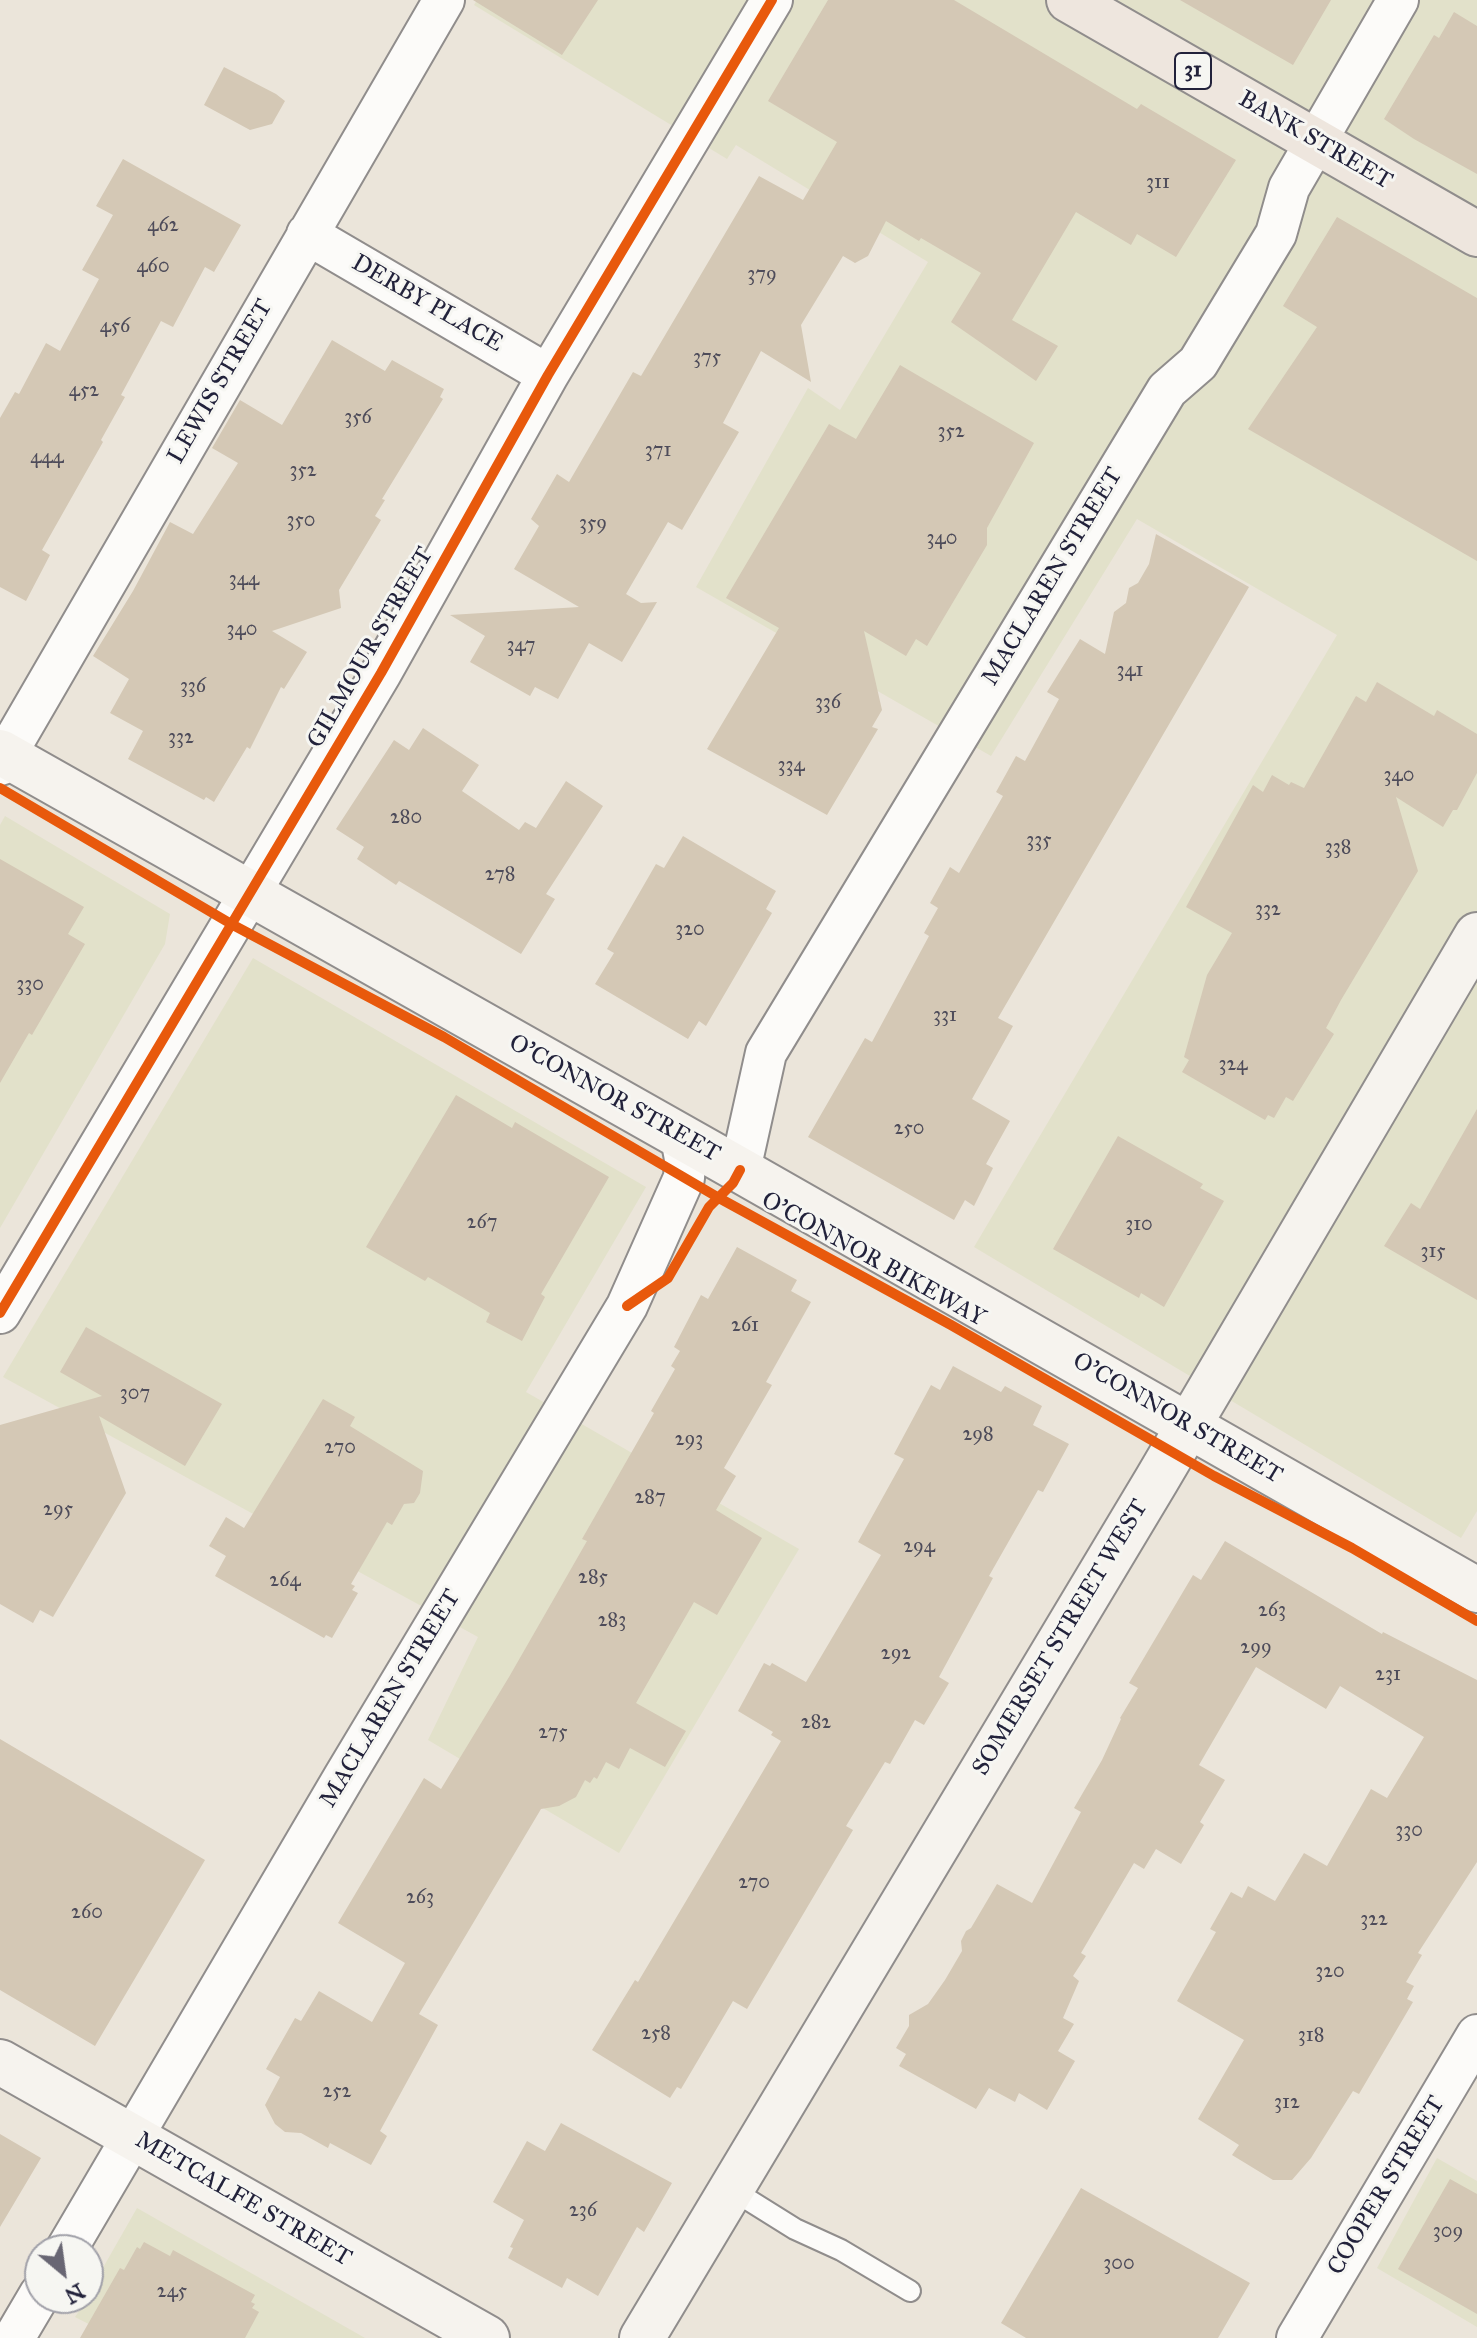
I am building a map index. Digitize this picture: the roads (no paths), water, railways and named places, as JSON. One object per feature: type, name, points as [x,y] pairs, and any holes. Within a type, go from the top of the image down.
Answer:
[{"type":"main road","name":"BANK STREET","points":[[1069,0],[1477,234]]},
{"type":"main road","name":"O'CONNOR STREET","points":[[2,757],[740,1170],[1477,1590]]},
{"type":"main road","name":"SOMERSET STREET WEST","points":[[642,2338],[1477,935]]},
{"type":"main road","name":"METCALFE STREET","points":[[0,2062],[487,2338]]},
{"type":"street","name":"LEWIS STREET","points":[[2,757],[444,0]]},
{"type":"street","name":"GILMOUR STREET","points":[[0,1313],[381,673],[548,375],[772,0]]},
{"type":"street","name":"MACLAREN STREET","points":[[740,1170],[766,1053],[1167,390],[1198,363],[1269,247],[1276,234],[1289,188],[1398,0]]},
{"type":"street","name":"DERBY PLACE","points":[[307,234],[548,375]]},
{"type":"street","name":"MACLAREN STREET","points":[[75,2234],[627,1306],[684,1178],[681,1137]]},
{"type":"street","name":"COOPER STREET","points":[[1297,2338],[1477,2035]]},
{"type":"street","points":[[14,2338],[28,2314]]},
{"type":"lane","points":[[731,2189],[795,2229],[841,2250],[910,2291]]}]
